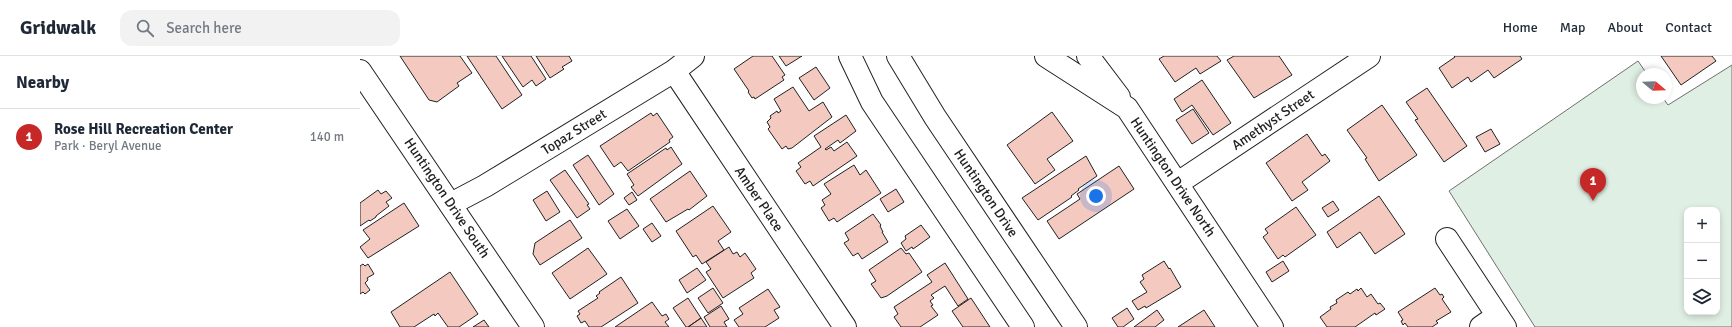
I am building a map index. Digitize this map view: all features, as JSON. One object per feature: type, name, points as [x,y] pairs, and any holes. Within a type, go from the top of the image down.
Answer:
[{"type":"street","name":"Topaz Street","points":[[451,204],[486,186],[674,71],[693,56]]},
{"type":"street","points":[[850,56],[872,102],[1023,327]]},
{"type":"street","name":"Huntington Drive","points":[[898,56],[935,117],[1076,327]]},
{"type":"street","name":"Huntington Drive North","points":[[1046,56],[1127,108],[1272,327]]},
{"type":"street","points":[[1088,56],[1127,108]]},
{"type":"street","name":"Amethyst Street","points":[[1178,183],[1369,56]]},
{"type":"street","name":"Huntington Drive South","points":[[360,71],[533,327]]},
{"type":"street","name":"Amber Place","points":[[674,71],[845,327]]},
{"type":"street","points":[[1447,239],[1494,323]]},
{"type":"green space","points":[[1638,61],[1643,68],[1636,68],[1636,104],[1672,104],[1672,102],[1732,65],[1732,327],[1535,327],[1449,191]]},
{"type":"building","points":[[400,56],[460,56],[472,73],[457,83],[459,86],[437,102],[429,100]]},
{"type":"building","points":[[467,56],[496,56],[522,95],[502,109]]},
{"type":"building","points":[[502,56],[531,56],[546,79],[536,86],[532,80],[523,87]]},
{"type":"building","points":[[536,56],[569,56],[572,61],[562,67],[564,69],[550,78]]},
{"type":"building","points":[[753,56],[772,56],[785,75],[782,77],[784,80],[755,99],[754,97],[752,98],[734,69]]},
{"type":"building","points":[[779,56],[802,56],[786,66]]},
{"type":"building","points":[[1164,56],[1217,56],[1221,61],[1200,74],[1196,68],[1175,82],[1159,59]]},
{"type":"building","points":[[1234,56],[1279,56],[1292,75],[1254,98],[1227,60]]},
{"type":"building","points":[[1454,56],[1520,56],[1522,59],[1494,78],[1488,70],[1471,82],[1468,77],[1452,88],[1439,68],[1455,57]]},
{"type":"building","points":[[1661,56],[1712,56],[1716,61],[1681,85],[1672,72],[1672,68],[1669,68]]},
{"type":"building","points":[[816,67],[830,88],[814,100],[799,78]]},
{"type":"building","points":[[1202,80],[1231,123],[1213,135],[1192,105],[1182,112],[1174,99]]},
{"type":"building","points":[[793,87],[809,111],[823,102],[832,117],[792,148],[788,149],[786,146],[782,149],[768,129],[770,127],[767,122],[771,118],[770,116],[777,111],[778,113],[781,111],[774,99]]},
{"type":"building","points":[[1427,88],[1467,146],[1444,162],[1415,120],[1418,119],[1406,102]]},
{"type":"building","points":[[1382,105],[1417,155],[1379,181],[1365,159],[1367,158],[1347,130]]},
{"type":"building","points":[[1193,109],[1209,133],[1192,144],[1176,120]]},
{"type":"building","points":[[1052,112],[1073,141],[1047,159],[1055,170],[1035,184],[1007,145]]},
{"type":"building","points":[[651,113],[653,116],[657,113],[673,137],[669,140],[670,142],[628,171],[621,162],[614,167],[600,146]]},
{"type":"building","points":[[846,115],[856,131],[840,143],[838,140],[825,149],[826,150],[831,147],[834,151],[847,142],[857,156],[813,186],[810,181],[805,184],[796,171],[801,167],[798,163],[821,147],[814,136]]},
{"type":"building","points":[[1491,129],[1500,144],[1485,152],[1476,137]]},
{"type":"building","points":[[1307,134],[1322,156],[1325,154],[1330,161],[1302,182],[1308,190],[1292,201],[1266,163]]},
{"type":"building","points":[[671,147],[682,164],[638,196],[631,187],[634,185],[627,174],[666,148],[667,150]]},
{"type":"building","points":[[588,155],[614,194],[599,205],[573,165]]},
{"type":"building","points":[[1086,156],[1097,176],[1078,189],[1079,190],[1071,196],[1072,197],[1038,220],[1022,198]]},
{"type":"building","points":[[854,165],[860,175],[866,170],[881,193],[837,222],[834,218],[829,221],[821,208],[825,205],[822,200],[831,194],[824,184]]},
{"type":"building","points":[[1119,166],[1134,189],[1059,239],[1047,221],[1080,199],[1077,194]]},
{"type":"building","points":[[565,170],[589,204],[587,205],[590,209],[577,218],[550,180]]},
{"type":"building","points":[[690,171],[707,196],[689,210],[688,209],[666,222],[650,199]]},
{"type":"building","points":[[896,189],[904,202],[888,212],[880,199]]},
{"type":"building","points":[[378,190],[381,194],[386,191],[392,198],[386,202],[389,206],[376,217],[360,226],[360,203]]},
{"type":"building","points":[[547,191],[560,212],[546,221],[533,200]]},
{"type":"building","points":[[632,192],[637,200],[629,205],[624,198]]},
{"type":"building","points":[[1379,196],[1405,234],[1375,254],[1360,232],[1337,248],[1327,232]]},
{"type":"building","points":[[1333,201],[1339,210],[1328,217],[1322,208]]},
{"type":"building","points":[[404,203],[419,226],[368,258],[360,247],[370,239],[363,230]]},
{"type":"building","points":[[713,206],[731,232],[718,241],[724,250],[702,264],[696,255],[693,257],[676,231]]},
{"type":"building","points":[[1296,207],[1316,235],[1285,257],[1283,255],[1278,259],[1263,237],[1268,233],[1265,229]]},
{"type":"building","points":[[627,209],[639,226],[620,239],[608,221]]},
{"type":"building","points":[[873,214],[881,225],[882,232],[888,242],[862,259],[858,253],[853,256],[844,243],[849,240],[845,233]]},
{"type":"building","points":[[570,220],[582,238],[540,265],[533,254],[535,243]]},
{"type":"building","points":[[652,223],[661,236],[652,242],[643,229]]},
{"type":"building","points":[[921,225],[930,237],[913,249],[912,247],[906,251],[901,243],[906,239],[905,236]]},
{"type":"building","points":[[729,247],[733,254],[737,252],[740,257],[745,253],[756,269],[751,273],[754,278],[723,298],[706,272],[711,269],[706,262]]},
{"type":"building","points":[[588,248],[607,274],[570,299],[552,273]]},
{"type":"building","points":[[901,248],[906,254],[909,253],[922,272],[887,296],[881,298],[871,284],[876,281],[869,270]]},
{"type":"building","points":[[1164,261],[1181,287],[1146,308],[1145,306],[1138,310],[1132,301],[1147,292],[1140,282],[1144,279],[1142,275]]},
{"type":"building","points":[[1283,261],[1289,271],[1272,282],[1266,272]]},
{"type":"building","points":[[945,263],[968,299],[958,306],[945,286],[931,295],[934,298],[930,301],[933,305],[931,306],[938,315],[920,327],[901,327],[894,317],[898,314],[894,307],[932,282],[927,275]]},
{"type":"building","points":[[363,264],[365,266],[368,264],[374,274],[367,278],[368,280],[365,283],[370,290],[365,294],[363,292],[360,294],[360,266]]},
{"type":"building","points":[[697,268],[706,280],[687,293],[679,280]]},
{"type":"building","points":[[450,272],[478,314],[459,327],[448,327],[438,313],[414,327],[400,327],[391,312]]},
{"type":"building","points":[[621,277],[638,303],[601,327],[589,327],[585,321],[581,323],[577,316],[580,314],[578,311],[598,298],[596,296],[600,293],[599,292]]},
{"type":"building","points":[[713,288],[723,303],[708,313],[698,298]]},
{"type":"building","points":[[1361,288],[1367,297],[1371,294],[1378,304],[1380,303],[1385,309],[1376,315],[1375,313],[1355,327],[1327,327],[1320,317],[1331,309],[1330,307],[1337,303],[1336,300],[1348,292],[1350,294]]},
{"type":"building","points":[[1435,288],[1440,295],[1442,294],[1444,297],[1442,299],[1451,312],[1436,321],[1438,323],[1432,327],[1408,327],[1405,323],[1403,325],[1401,321],[1403,320],[1398,312]]},
{"type":"building","points":[[768,289],[780,307],[774,310],[779,318],[765,327],[739,327],[734,320],[743,314],[739,308]]},
{"type":"building","points":[[688,298],[701,318],[686,327],[673,308]]},
{"type":"building","points":[[971,298],[990,327],[963,327],[952,311]]},
{"type":"building","points":[[652,302],[662,316],[666,314],[669,319],[665,322],[669,327],[615,327]]},
{"type":"building","points":[[721,306],[729,319],[724,322],[727,327],[710,327],[704,317]]},
{"type":"building","points":[[1127,308],[1134,319],[1123,327],[1118,327],[1112,318]]},
{"type":"building","points":[[1157,310],[1164,320],[1155,327],[1134,327]]},
{"type":"building","points":[[1204,310],[1215,327],[1178,327]]},
{"type":"building","points":[[701,318],[707,327],[688,327]]},
{"type":"building","points":[[484,320],[489,327],[473,327]]},
{"type":"place","name":"Rose Hill Recreation Center","points":[[1593,201]]}]
